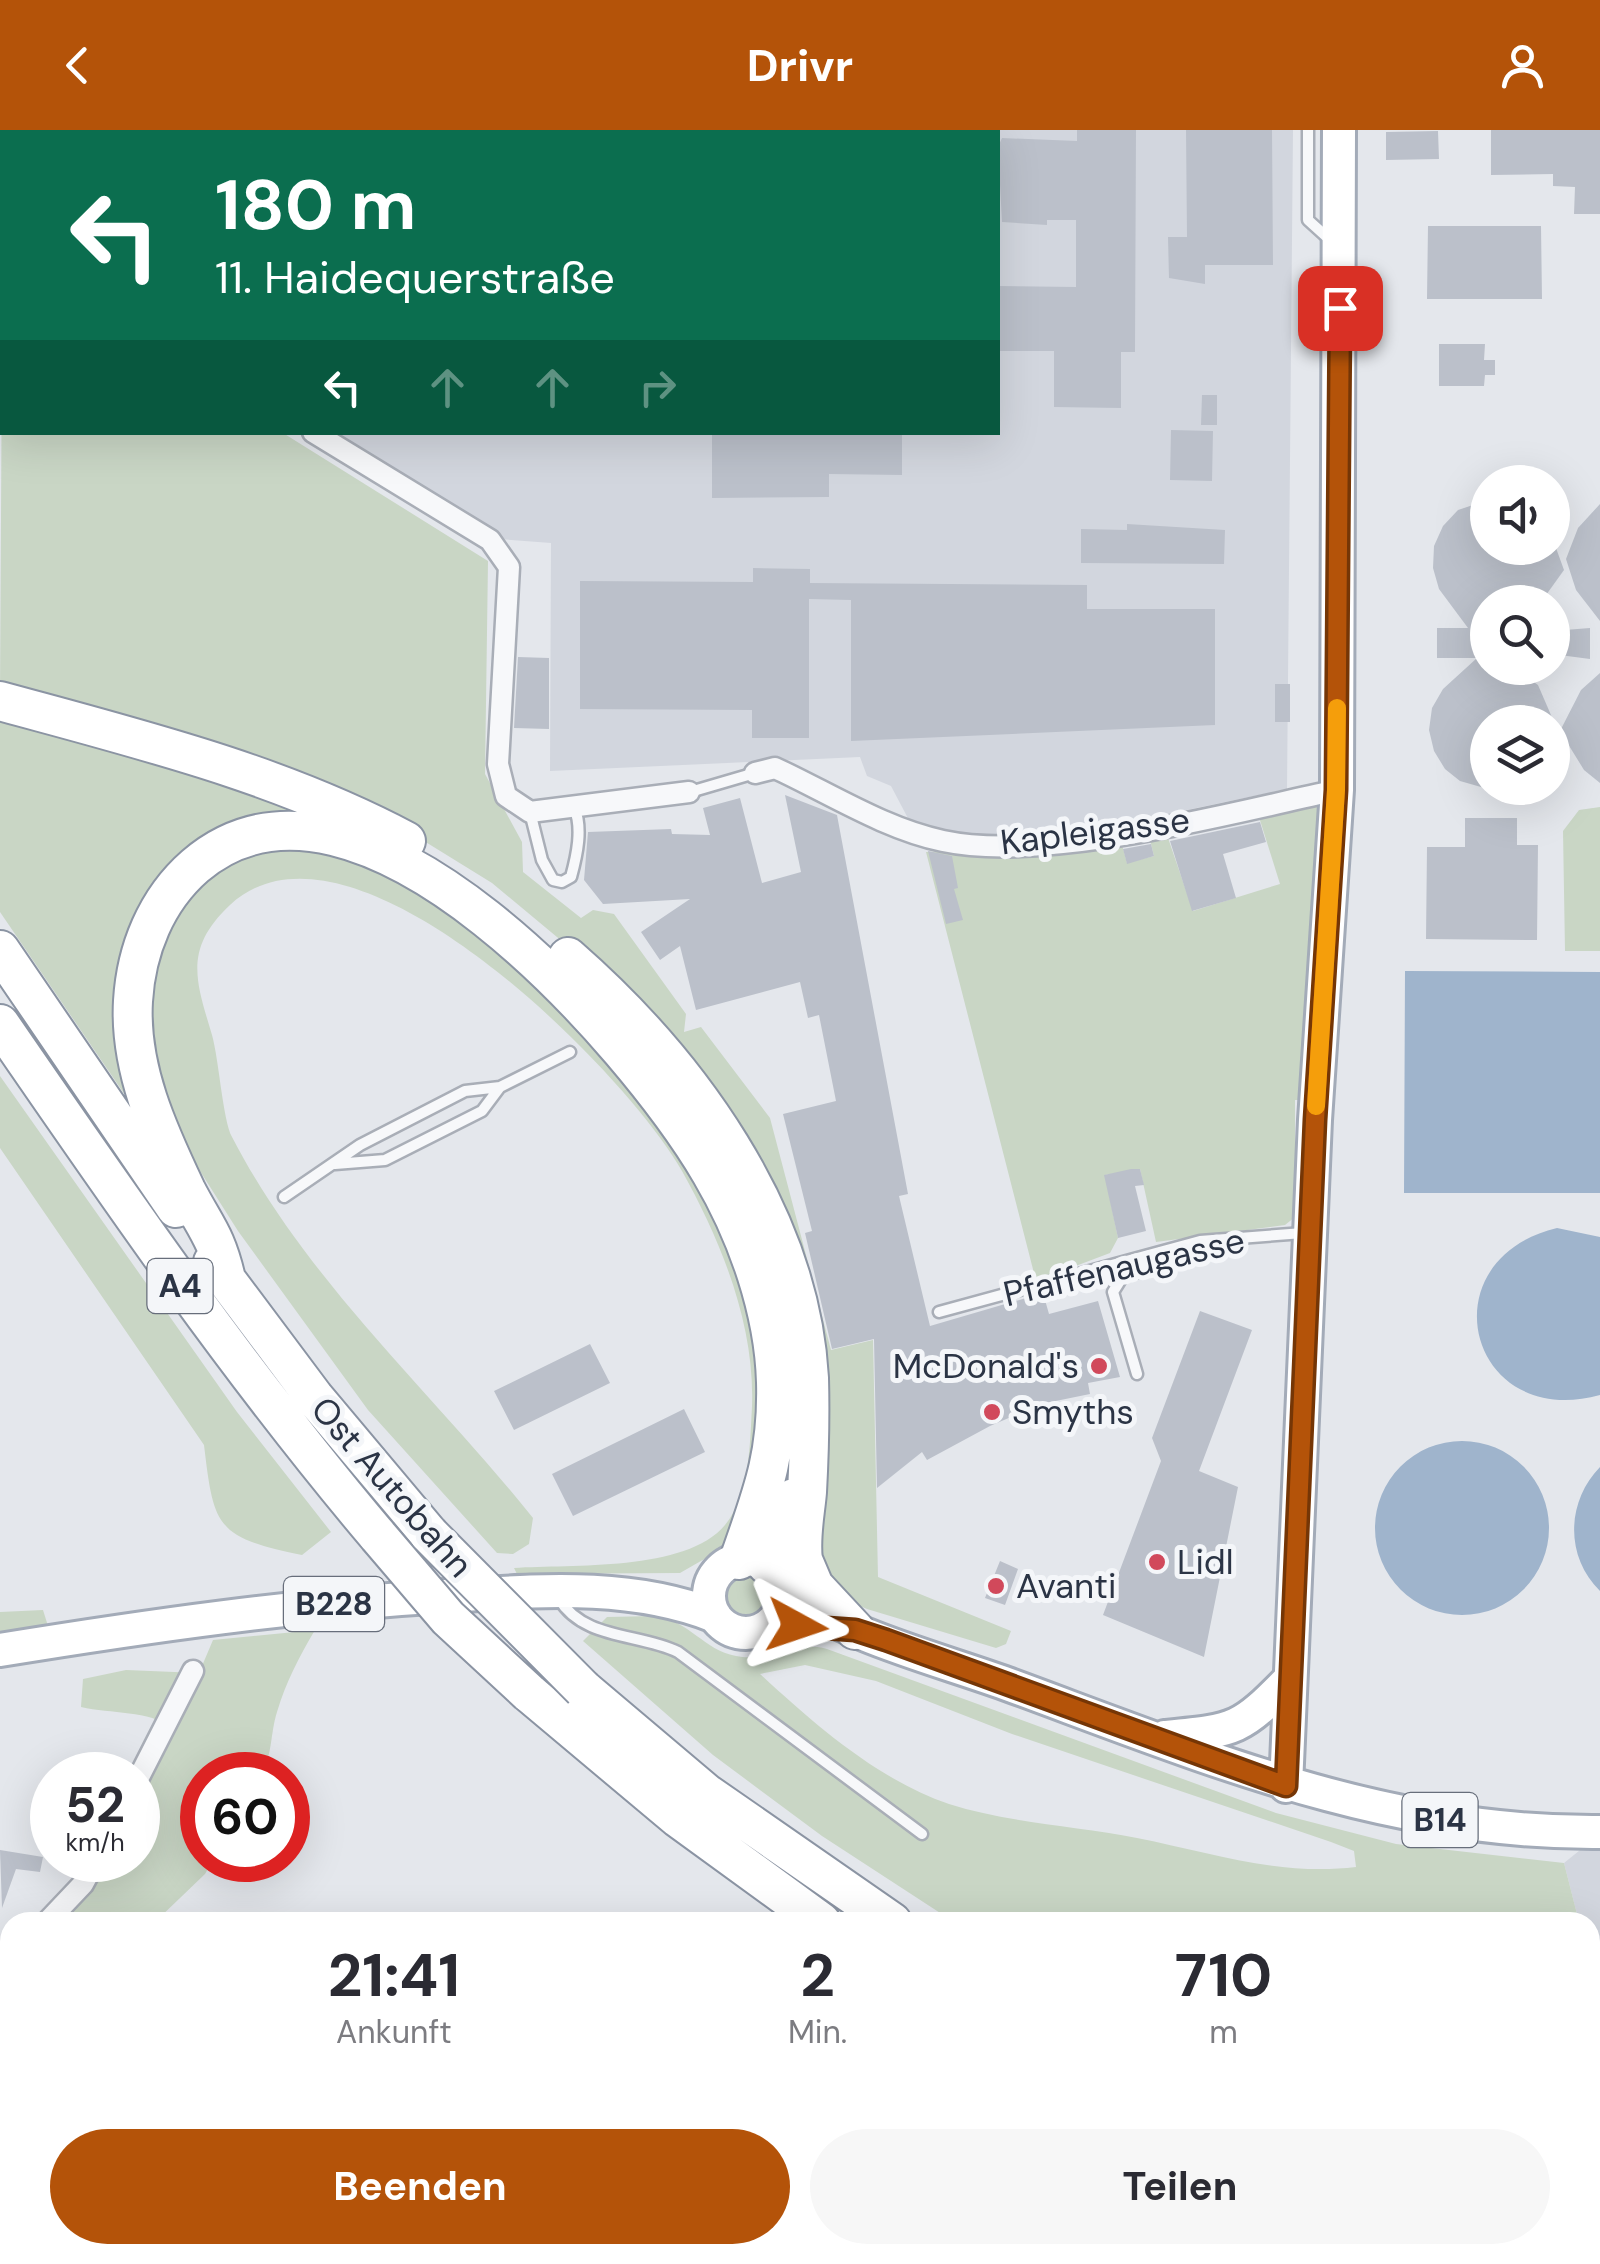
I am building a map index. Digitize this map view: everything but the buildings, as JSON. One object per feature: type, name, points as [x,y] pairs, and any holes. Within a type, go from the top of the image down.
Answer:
[{"type":"highway","points":[[0,701],[232,765],[356,814],[486,891],[584,971],[685,1082],[729,1146],[767,1217],[802,1323],[809,1380],[803,1560],[814,1586],[855,1630]]},
{"type":"highway","points":[[226,1279],[217,1238],[188,1193],[147,1100],[134,1049],[133,1002],[139,954],[156,913],[180,879],[213,851],[251,834],[296,829],[344,838],[398,862],[471,908],[542,966],[608,1032],[662,1099],[711,1174],[745,1242],[767,1315],[776,1380],[768,1481],[751,1573]]},
{"type":"highway","name":"Ost Autobahn","points":[[0,950],[226,1279],[314,1397],[429,1534],[583,1689],[721,1805],[877,1912]]},
{"type":"highway","name":"Ost Autobahn","points":[[0,1024],[189,1300],[280,1421],[448,1618],[529,1693],[678,1818],[807,1912]]},
{"type":"highway","points":[[751,1573],[806,1457]]},
{"type":"main road","points":[[751,1573],[855,1630],[1286,1786],[1336,790],[1338,130]]},
{"type":"main road","points":[[751,1573],[781,1609],[770,1624],[759,1630],[735,1631],[716,1616],[709,1596],[751,1573]]},
{"type":"main road","name":"B228","points":[[0,1650],[193,1619],[379,1600],[595,1590],[751,1573]]},
{"type":"main road","name":"B228","points":[[595,1590],[676,1602],[716,1616]]},
{"type":"main road","points":[[770,1624],[855,1630]]},
{"type":"main road","points":[[1155,1738],[1220,1732],[1251,1719],[1290,1679]]},
{"type":"main road","name":"B14","points":[[1286,1786],[1482,1826],[1600,1832]]},
{"type":"street","points":[[318,435],[490,540],[509,567],[498,764],[506,796],[530,812]]},
{"type":"street","name":"Kapleigasse","points":[[755,773],[775,768],[899,827],[944,842],[990,845],[1125,834],[1336,790]]},
{"type":"street","name":"Kapleigasse","points":[[530,812],[689,792]]},
{"type":"street","points":[[152,1752],[193,1671]]},
{"type":"street","points":[[56,1912],[84,1882]]},
{"type":"lane","points":[[1308,130],[1308,220],[1340,248]]},
{"type":"lane","name":"Kapleigasse","points":[[689,792],[755,773]]},
{"type":"lane","points":[[530,812],[542,860],[553,880],[562,882],[571,876],[574,864],[578,816],[574,807]]},
{"type":"lane","points":[[284,1197],[360,1146],[466,1091],[500,1087],[570,1052]]},
{"type":"lane","points":[[334,1164],[385,1160],[482,1111],[500,1087]]},
{"type":"lane","name":"Pfaffenaugasse","points":[[939,1312],[1200,1241],[1311,1233]]},
{"type":"lane","points":[[1137,1374],[1113,1292],[1123,1276],[1142,1271]]},
{"type":"lane","points":[[554,1590],[568,1612],[596,1630],[653,1640],[706,1670],[922,1834]]},
{"type":"shaded area","points":[[1000,130],[1293,130],[1287,789],[1105,827],[984,836],[911,824],[891,786],[867,776],[860,757],[550,771],[551,543],[499,539],[328,435],[1000,435]]},
{"type":"shaded area","points":[[1600,1834],[1600,1912],[1576,1912],[1564,1863]]},
{"type":"green space","points":[[1,435],[286,435],[488,561],[485,774],[522,842],[523,872],[581,918],[593,910],[614,914],[686,1014],[684,1032],[701,1027],[770,1118],[831,1350],[873,1340],[878,1577],[1011,1631],[1006,1644],[996,1648],[867,1609],[833,1594],[815,1544],[829,1441],[829,1370],[811,1295],[611,982],[492,883],[424,841],[0,693]]},
{"type":"green space","points":[[0,708],[227,773],[358,826],[451,880],[544,948],[630,1029],[704,1119],[760,1218],[793,1323],[798,1432],[768,1543],[755,1538],[770,1497],[786,1413],[786,1369],[772,1291],[754,1240],[719,1169],[683,1115],[632,1051],[571,985],[503,922],[430,870],[356,834],[284,823],[218,841],[194,856],[163,885],[141,921],[126,979],[124,1019],[132,1078],[151,1133],[0,912]]},
{"type":"green space","points":[[1310,802],[1321,808],[1302,1100],[1295,1100],[1295,1217],[1285,1225],[1156,1242],[1140,1169],[1105,1175],[1118,1238],[1110,1253],[1036,1281],[926,852],[1121,841],[1127,863],[1154,856],[1149,836],[1167,835],[1193,911],[1280,884],[1259,817]]},
{"type":"green space","points":[[1600,807],[1600,951],[1565,951],[1563,831],[1579,810]]},
{"type":"green space","points":[[343,850],[413,884],[501,945],[633,1077],[731,1233],[770,1386],[734,1542],[680,1573],[517,1574],[514,1568],[626,1563],[684,1551],[707,1540],[725,1525],[739,1499],[747,1468],[752,1406],[748,1345],[733,1284],[682,1171],[651,1126],[604,1071],[546,1013],[480,958],[411,913],[343,885],[282,880],[230,905],[215,921],[199,951],[198,982],[232,1137],[262,1190],[334,1288],[533,1518],[529,1544],[513,1554],[497,1553],[368,1410],[238,1231],[193,1160],[167,1104],[152,1052],[150,1010],[156,946],[181,900],[245,852]]},
{"type":"green space","points":[[0,1076],[237,1412],[331,1532],[302,1555],[252,1542],[224,1524],[211,1495],[204,1445],[0,1148]]},
{"type":"green space","points":[[746,1576],[762,1582],[768,1598],[762,1614],[746,1620],[730,1614],[724,1598],[730,1582]]},
{"type":"green space","points":[[43,1610],[48,1626],[0,1634],[0,1612]]},
{"type":"green space","points":[[654,1616],[678,1624],[714,1648],[736,1656],[759,1656],[802,1647],[827,1649],[1276,1813],[1396,1844],[1564,1863],[1576,1912],[939,1912],[822,1836],[713,1755],[583,1641],[607,1617]],"holes":[[[805,1665],[876,1681],[1012,1734],[1331,1842],[1354,1851],[1356,1867],[1273,1866],[1137,1838],[995,1816],[949,1804],[872,1766],[760,1674]]]},
{"type":"green space","points":[[315,1630],[284,1690],[269,1752],[180,1752],[180,1882],[197,1882],[165,1912],[72,1912],[91,1882],[160,1882],[160,1752],[172,1728],[141,1715],[81,1707],[83,1679],[126,1670],[199,1673],[213,1640]]},
{"type":"water","points":[[1405,971],[1600,972],[1600,1193],[1404,1193]]},
{"type":"water","points":[[1557,1228],[1600,1237],[1600,1395],[1555,1399],[1519,1389],[1494,1366],[1480,1337],[1478,1304],[1489,1273],[1516,1246]]},
{"type":"water","points":[[1462,1441],[1495,1448],[1524,1466],[1542,1495],[1549,1528],[1542,1561],[1524,1590],[1495,1608],[1462,1615],[1429,1608],[1400,1590],[1382,1561],[1375,1528],[1382,1495],[1400,1466],[1429,1448]]},
{"type":"water","points":[[1600,1467],[1600,1591],[1580,1562],[1574,1529],[1581,1496]]},
{"type":"slow traffic","points":[[1316,1106],[1336,790],[1337,708]]},
{"type":"place","name":"McDonald's","points":[[1099,1366]]},
{"type":"place","name":"Smyths","points":[[992,1412]]},
{"type":"place","name":"Lidl","points":[[1157,1562]]},
{"type":"place","name":"Avanti","points":[[996,1586]]},
{"type":"route","points":[[797,1626],[855,1630],[886,1640],[1286,1786],[1315,1120],[1336,790],[1340,308]]}]
